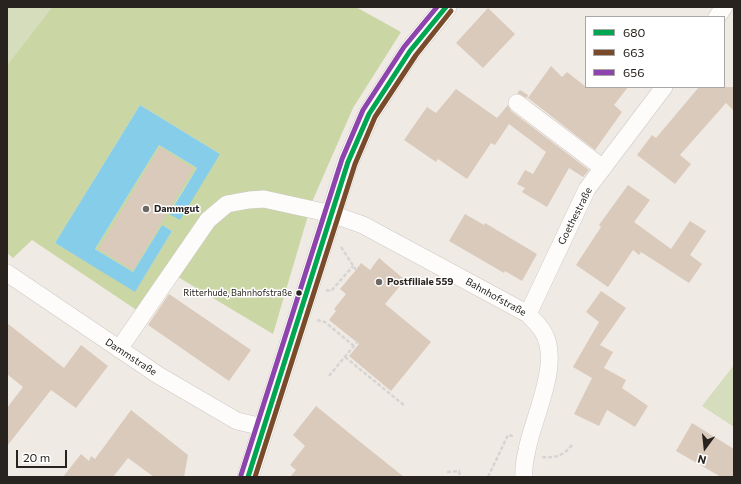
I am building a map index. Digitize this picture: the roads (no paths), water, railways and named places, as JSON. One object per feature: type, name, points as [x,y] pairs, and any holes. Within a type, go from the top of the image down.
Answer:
[{"type":"main road","points":[[248,477],[348,162],[369,114],[410,51],[446,7]]},
{"type":"street","points":[[718,16],[724,7]]},
{"type":"street","name":"Goethestraße","points":[[528,314],[587,189],[663,88]]},
{"type":"street","points":[[517,103],[603,168]]},
{"type":"street","name":"Bahnhofstraße","points":[[118,349],[208,220],[227,204],[264,199],[332,214],[363,225],[528,314],[543,331],[549,352],[548,378],[527,448],[524,477]]},
{"type":"street","name":"Dammstraße","points":[[7,274],[118,349],[237,421],[263,427]]},
{"type":"water","points":[[140,105],[220,154],[180,220],[169,214],[197,168],[159,145],[95,249],[133,272],[162,225],[172,231],[135,292],[55,243]]},
{"type":"place","name":"Dammgut","points":[[146,209]]},
{"type":"place","name":"Postfiliale 559","points":[[379,282]]},
{"type":"place","name":"Ritterhude, Bahnhofstraße","points":[[299,293]]}]
